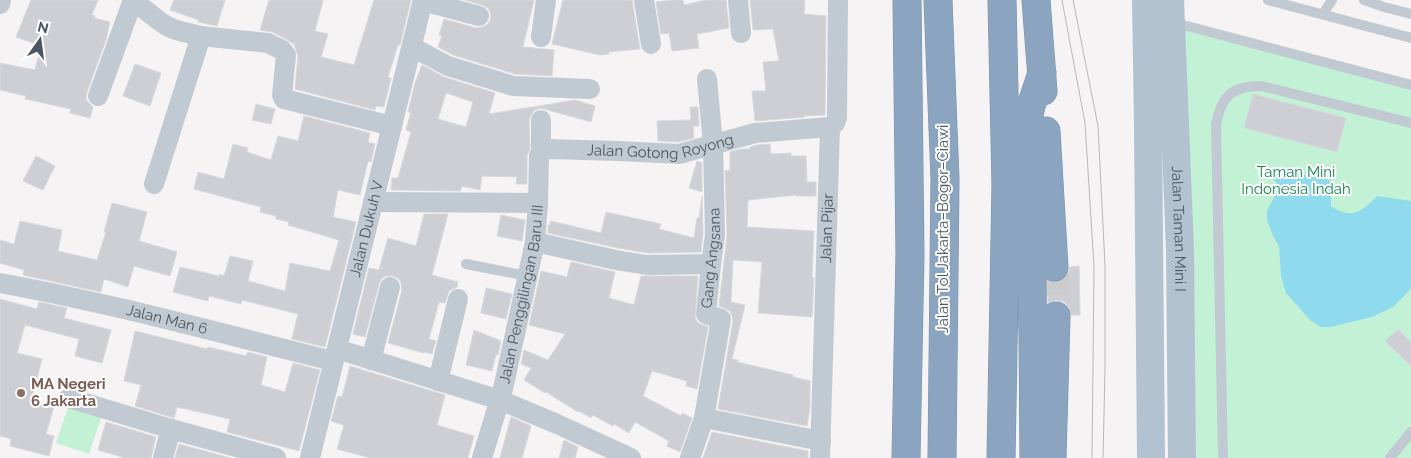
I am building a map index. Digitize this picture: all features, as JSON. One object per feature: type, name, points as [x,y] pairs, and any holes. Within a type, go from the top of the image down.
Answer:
[{"type":"highway","points":[[906,458],[910,254],[907,0]]},
{"type":"highway","name":"Jalan Tol Jakarta–Bogor–Ciawi","points":[[938,0],[945,179],[942,458]]},
{"type":"highway","points":[[1001,458],[1006,185],[1002,0]]},
{"type":"highway","points":[[1036,0],[1054,267]]},
{"type":"highway","points":[[1034,458],[1028,119],[1042,73]]},
{"type":"highway","points":[[1052,458],[1056,316]]},
{"type":"main road","name":"Jalan Taman Mini I","points":[[1146,0],[1151,458]]},
{"type":"main road","name":"Jalan Taman Mini I","points":[[1171,12],[1180,250],[1182,458]]},
{"type":"street","points":[[0,4],[1,0]]},
{"type":"street","points":[[98,96],[133,0],[173,29],[201,36],[268,43],[282,50],[286,55],[282,95],[284,99],[392,126]]},
{"type":"street","points":[[423,0],[479,16]]},
{"type":"street","name":"Jalan Dukuh V","points":[[310,458],[423,0]]},
{"type":"street","points":[[541,37],[546,0]]},
{"type":"street","points":[[644,0],[652,44]]},
{"type":"street","points":[[738,0],[741,33]]},
{"type":"street","name":"Jalan Pijar","points":[[820,450],[830,128],[837,118],[838,0]]},
{"type":"street","points":[[154,184],[201,36]]},
{"type":"street","points":[[412,47],[448,66],[513,86],[590,89]]},
{"type":"street","name":"Gang Angsana","points":[[704,418],[721,319],[706,314],[710,264],[715,235],[714,144],[707,78]]},
{"type":"street","points":[[538,203],[539,156],[542,151],[541,120]]},
{"type":"street","name":"Jalan Gotong Royong","points":[[542,151],[548,149],[618,150],[679,154],[755,133],[830,128]]},
{"type":"street","name":"Jalan Penggilingan Baru III","points":[[373,202],[538,203],[535,242],[503,389],[482,458]]},
{"type":"street","points":[[535,242],[647,265],[710,264]]},
{"type":"street","name":"Jalan Man 6","points":[[0,283],[58,293],[189,324],[335,355],[371,360],[500,400],[632,458]]},
{"type":"street","points":[[371,360],[390,287]]},
{"type":"street","points":[[438,381],[458,299]]},
{"type":"street","points":[[70,398],[171,429],[276,458]]},
{"type":"street","points":[[690,458],[704,418],[820,450]]},
{"type":"street","points":[[163,458],[171,429]]},
{"type":"lane","points":[[1268,0],[1411,38]]},
{"type":"lane","points":[[1323,14],[1332,0]]},
{"type":"lane","points":[[1364,0],[1411,14]]},
{"type":"lane","points":[[1171,12],[1183,25],[1411,85]]},
{"type":"lane","points":[[1224,458],[1216,135],[1218,110],[1234,90],[1247,86],[1261,86],[1411,123]]},
{"type":"lane","points":[[466,264],[527,276]]},
{"type":"lane","points":[[1390,458],[1411,432]]},
{"type":"green space","name":"Taman Mini Indonesia Indah","points":[[1177,28],[1411,89],[1411,458],[1186,458]]},
{"type":"green space","points":[[71,398],[104,409],[89,454],[56,443]]},
{"type":"water","points":[[1281,169],[1334,181],[1331,206],[1345,213],[1361,210],[1377,196],[1411,201],[1411,287],[1393,307],[1372,317],[1330,327],[1321,327],[1311,321],[1286,293],[1281,276],[1279,246],[1267,220],[1267,211],[1278,185],[1273,178],[1274,170]]},
{"type":"building","points":[[31,0],[98,0],[92,15],[95,16],[94,18],[110,22],[106,40],[87,92],[86,99],[93,107],[90,118],[70,113],[71,109],[25,99],[26,96],[0,90],[0,63],[35,70],[41,46],[16,37]]},
{"type":"building","points":[[174,0],[225,0],[217,26],[198,22],[199,20],[170,10]]},
{"type":"building","points":[[269,0],[323,0],[315,31],[328,34],[321,57],[354,65],[374,0],[411,0],[400,45],[398,45],[388,77],[391,78],[384,107],[376,106],[375,110],[295,89],[298,56],[294,44],[273,32],[260,30]]},
{"type":"building","points":[[465,0],[534,0],[523,47],[554,50],[552,76],[515,74],[453,55],[438,47],[442,36],[439,35],[444,19],[476,28],[488,24],[491,19],[488,8]]},
{"type":"building","points":[[563,0],[632,0],[640,49],[609,52],[609,54],[600,55],[552,44]]},
{"type":"building","points":[[683,0],[684,5],[706,0],[726,0],[729,28],[697,34],[699,48],[672,51],[669,33],[661,34],[656,2]]},
{"type":"building","points":[[750,0],[805,0],[804,14],[826,16],[825,115],[755,121],[752,91],[766,91],[763,62],[779,61],[773,29],[753,30]]},
{"type":"building","points":[[135,64],[161,73],[150,106],[123,96]]},
{"type":"building","points":[[422,65],[444,77],[495,93],[489,114],[575,100],[595,106],[591,122],[541,108],[535,110],[529,120],[530,149],[527,156],[527,184],[516,184],[517,177],[482,176],[480,190],[462,186],[460,191],[391,190],[392,178],[398,178],[411,132],[406,130],[411,112],[408,112],[415,83]],"holes":[[[446,93],[473,102],[466,127],[438,119]]]},
{"type":"building","points":[[1253,94],[1346,118],[1337,152],[1244,128]]},
{"type":"building","points":[[256,104],[275,109],[271,124],[252,120]]},
{"type":"building","points":[[690,107],[698,107],[699,126],[693,126],[694,138],[678,142],[658,141],[657,121],[691,120]]},
{"type":"building","points":[[304,116],[370,133],[368,142],[375,144],[371,162],[368,161],[360,195],[338,190],[333,217],[356,222],[325,347],[292,339],[298,314],[242,300],[241,304],[209,296],[208,301],[173,292],[180,267],[224,276],[230,256],[253,261],[248,281],[285,291],[290,263],[330,271],[339,240],[288,225],[289,222],[260,212],[261,207],[194,189],[198,172],[224,179],[233,144],[248,148],[247,152],[271,160],[278,136],[298,141]]},
{"type":"building","points":[[770,144],[771,154],[791,153],[791,156],[806,156],[807,182],[816,182],[816,196],[796,195],[748,200],[747,227],[814,231],[812,317],[758,313],[762,262],[733,260],[731,302],[745,305],[732,359],[738,360],[737,362],[793,375],[793,377],[810,381],[810,407],[807,426],[718,409],[733,321],[730,311],[719,306],[727,235],[725,170],[730,171],[730,152],[750,149],[750,147],[757,145]]},
{"type":"building","points":[[36,156],[55,166],[43,190],[23,181]]},
{"type":"building","points":[[697,161],[702,163],[702,192],[689,188]]},
{"type":"building","points":[[702,196],[703,234],[701,252],[648,253],[548,233],[548,225],[550,225],[551,221],[601,233],[606,212],[661,224],[659,229],[694,238]]},
{"type":"building","points":[[112,203],[147,212],[139,241],[177,252],[170,276],[134,266],[128,287],[104,279],[101,292],[23,275],[24,270],[0,263],[0,240],[14,244],[20,221],[62,230],[58,251],[97,260],[106,232],[104,232]]},
{"type":"building","points":[[424,214],[448,214],[432,275],[458,282],[457,287],[449,291],[445,303],[439,302],[429,339],[436,341],[432,354],[388,343],[402,290],[399,279],[393,276],[382,278],[379,284],[365,337],[353,334],[369,268],[379,270],[388,238],[416,246]]},
{"type":"building","points":[[501,215],[525,220],[522,241],[497,236]]},
{"type":"building","points":[[571,262],[615,272],[609,298],[634,305],[641,276],[698,276],[695,318],[698,323],[708,327],[697,389],[686,386],[687,381],[652,371],[643,396],[681,416],[682,413],[692,418],[680,452],[667,446],[669,441],[635,422],[629,433],[593,415],[591,418],[578,412],[524,380],[531,368],[521,364],[524,350],[548,360],[565,334],[529,325],[541,271],[567,277]]},
{"type":"building","points":[[1079,266],[1080,315],[1071,315],[1069,308],[1064,302],[1056,300],[1048,303],[1047,281],[1054,283],[1062,280],[1068,274],[1070,267]]},
{"type":"building","points":[[486,288],[512,294],[506,319],[481,313]]},
{"type":"building","points":[[0,299],[37,309],[39,302],[67,308],[64,318],[111,330],[102,363],[75,356],[79,339],[25,325],[17,353],[42,359],[31,401],[54,406],[46,434],[54,436],[49,456],[10,446],[11,439],[0,436]]},
{"type":"building","points":[[1398,329],[1411,342],[1411,366],[1385,341]]},
{"type":"building","points":[[474,330],[501,341],[492,371],[466,365]]},
{"type":"building","points":[[135,331],[207,349],[208,347],[246,356],[248,352],[267,357],[261,385],[285,392],[293,363],[320,370],[299,451],[227,432],[230,419],[177,407],[174,418],[135,406],[141,385],[124,381]]},
{"type":"building","points":[[350,366],[445,395],[437,425],[474,436],[468,458],[370,458],[337,449],[344,425],[331,421],[338,396],[342,397]]},
{"type":"building","points":[[511,417],[531,426],[522,458],[500,458]]},
{"type":"building","points":[[106,422],[156,437],[151,458],[125,458],[98,450]]},
{"type":"building","points":[[712,432],[808,451],[808,458],[703,458]]},
{"type":"building","points":[[564,440],[578,447],[575,458],[559,458]]},
{"type":"building","points":[[179,444],[231,458],[175,458]]},
{"type":"tunnel","points":[[1054,267],[1056,316]]},
{"type":"tram line","points":[[1062,0],[1085,123],[1094,266],[1092,458]]},
{"type":"tram line","points":[[1073,0],[1098,126],[1105,265],[1103,458]]},
{"type":"place","name":"MA Negeri 6 Jakarta","points":[[21,393]]}]
